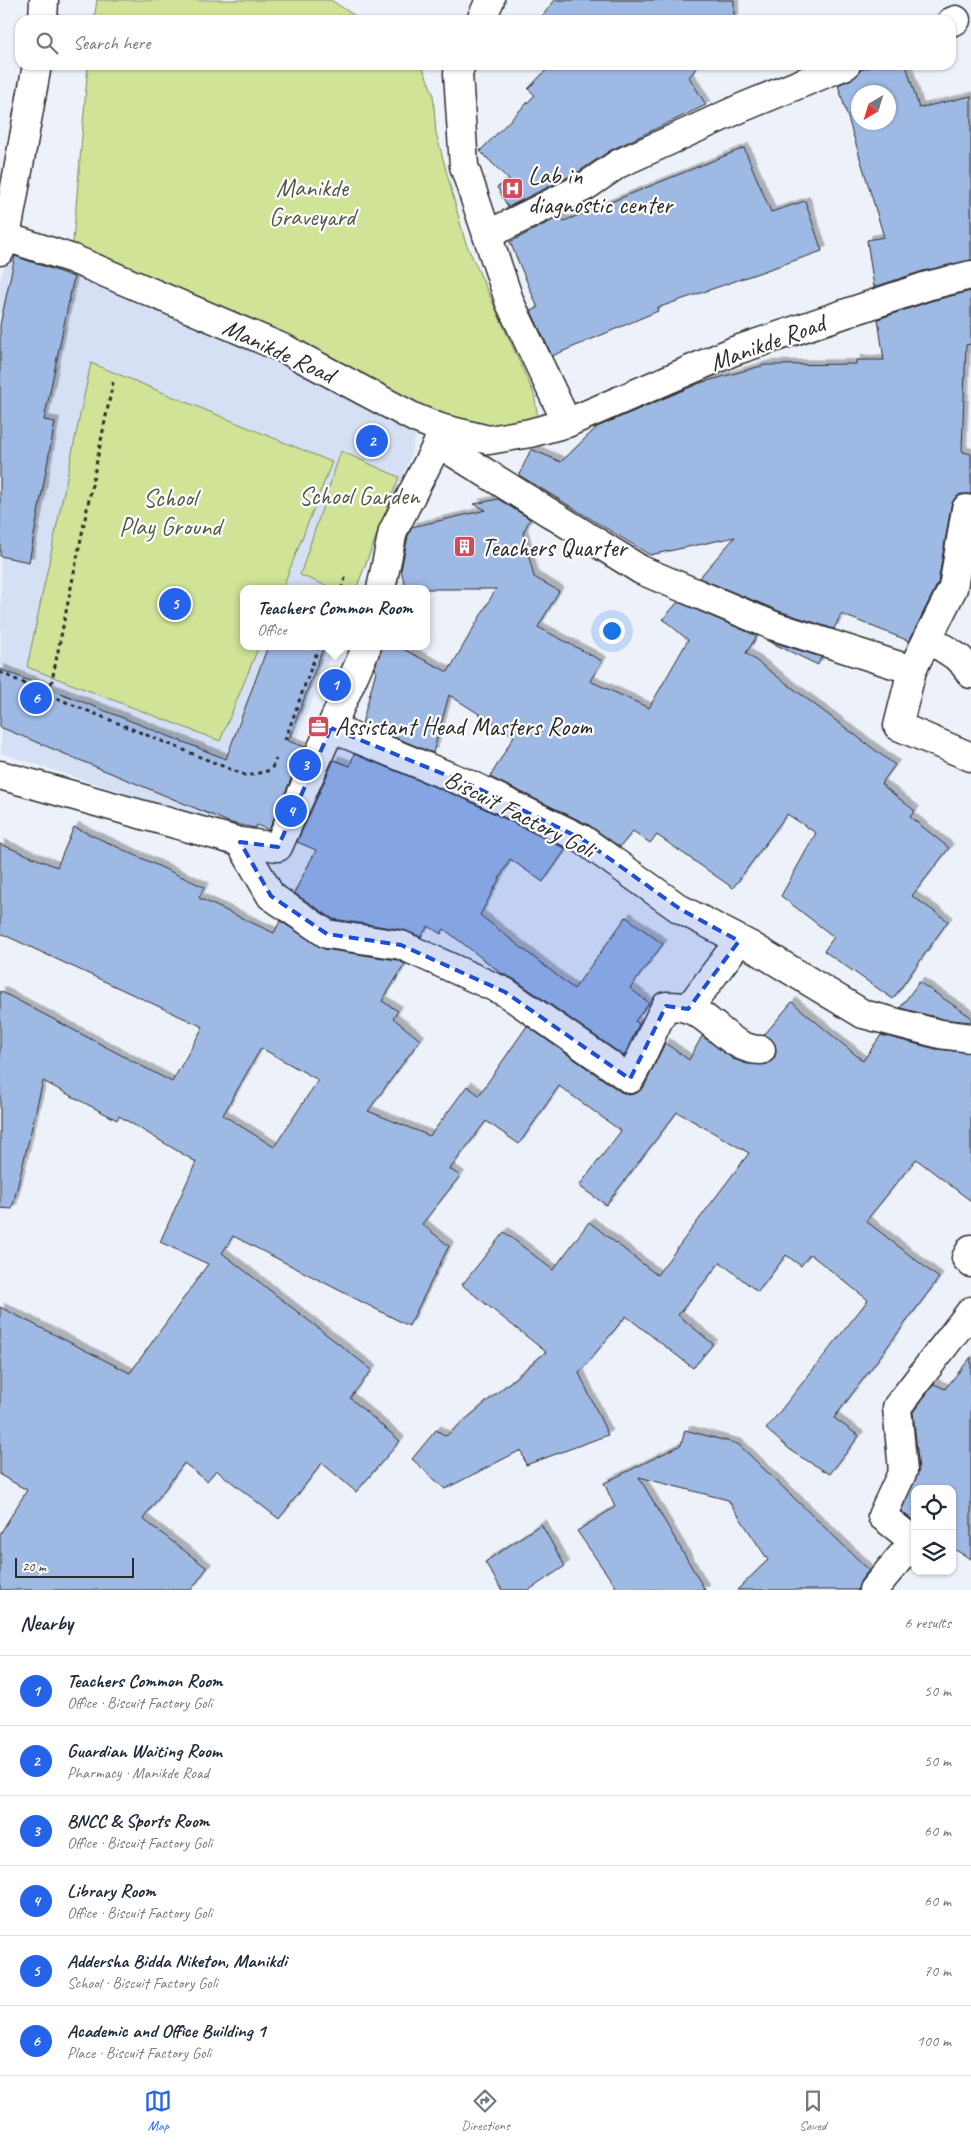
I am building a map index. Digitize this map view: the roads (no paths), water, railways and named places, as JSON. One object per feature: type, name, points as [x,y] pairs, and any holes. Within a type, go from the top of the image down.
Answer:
[{"type":"street","points":[[42,15],[44,0]]},
{"type":"street","points":[[483,15],[490,0]]},
{"type":"street","points":[[3,244],[9,171],[36,70]]},
{"type":"street","points":[[459,70],[458,74],[464,166],[510,303],[567,423]]},
{"type":"street","points":[[487,235],[586,186],[618,164],[741,108],[834,70]]},
{"type":"street","name":"Manikde Road","points":[[3,244],[73,259],[287,350],[415,418],[439,436],[489,440],[530,433],[567,423],[734,351],[926,286],[971,275]]},
{"type":"street","points":[[381,585],[393,531],[439,436],[641,570],[812,640],[912,670]]},
{"type":"street","points":[[971,510],[966,509],[953,588],[912,670],[898,726],[971,757]]},
{"type":"street","points":[[928,638],[960,658],[971,674]]},
{"type":"street","points":[[0,774],[240,842],[278,847],[365,650]]},
{"type":"street","name":"Biscuit Factory Goli","points":[[331,728],[473,786],[582,839],[680,909],[745,944],[862,1014],[940,1034],[971,1038]]},
{"type":"street","points":[[240,842],[270,896],[327,934],[401,945],[505,992],[630,1079],[645,1052],[656,1023],[666,1006],[688,1009],[709,1021],[727,1037],[750,1050],[761,1050]]},
{"type":"street","points":[[688,1009],[745,944]]},
{"type":"street","points":[[971,1249],[966,1258],[971,1262]]},
{"type":"street","points":[[873,1590],[914,1541],[882,1516],[903,1471],[897,1407],[971,1311]]},
{"type":"place","name":"Lab in diagnostic center","points":[[512,189]]},
{"type":"place","name":"Guardian Waiting Room","points":[[372,441]]},
{"type":"place","name":"Teachers Quarter","points":[[465,547]]},
{"type":"place","name":"Addersha Bidda Niketon, Manikdi","points":[[175,604]]},
{"type":"place","name":"Teachers Common Room","points":[[335,685]]},
{"type":"place","name":"Academic and Office Building 1","points":[[36,698]]},
{"type":"place","name":"Assistant Head Masters Room","points":[[319,726]]},
{"type":"place","name":"BNCC & Sports Room","points":[[305,765]]},
{"type":"place","name":"Library Room","points":[[291,811]]},
{"type":"park label","name":"Manikde Graveyard","points":[[312,202]]},
{"type":"park label","name":"School Garden","points":[[359,495]]},
{"type":"park label","name":"School Play Ground","points":[[170,512]]}]
